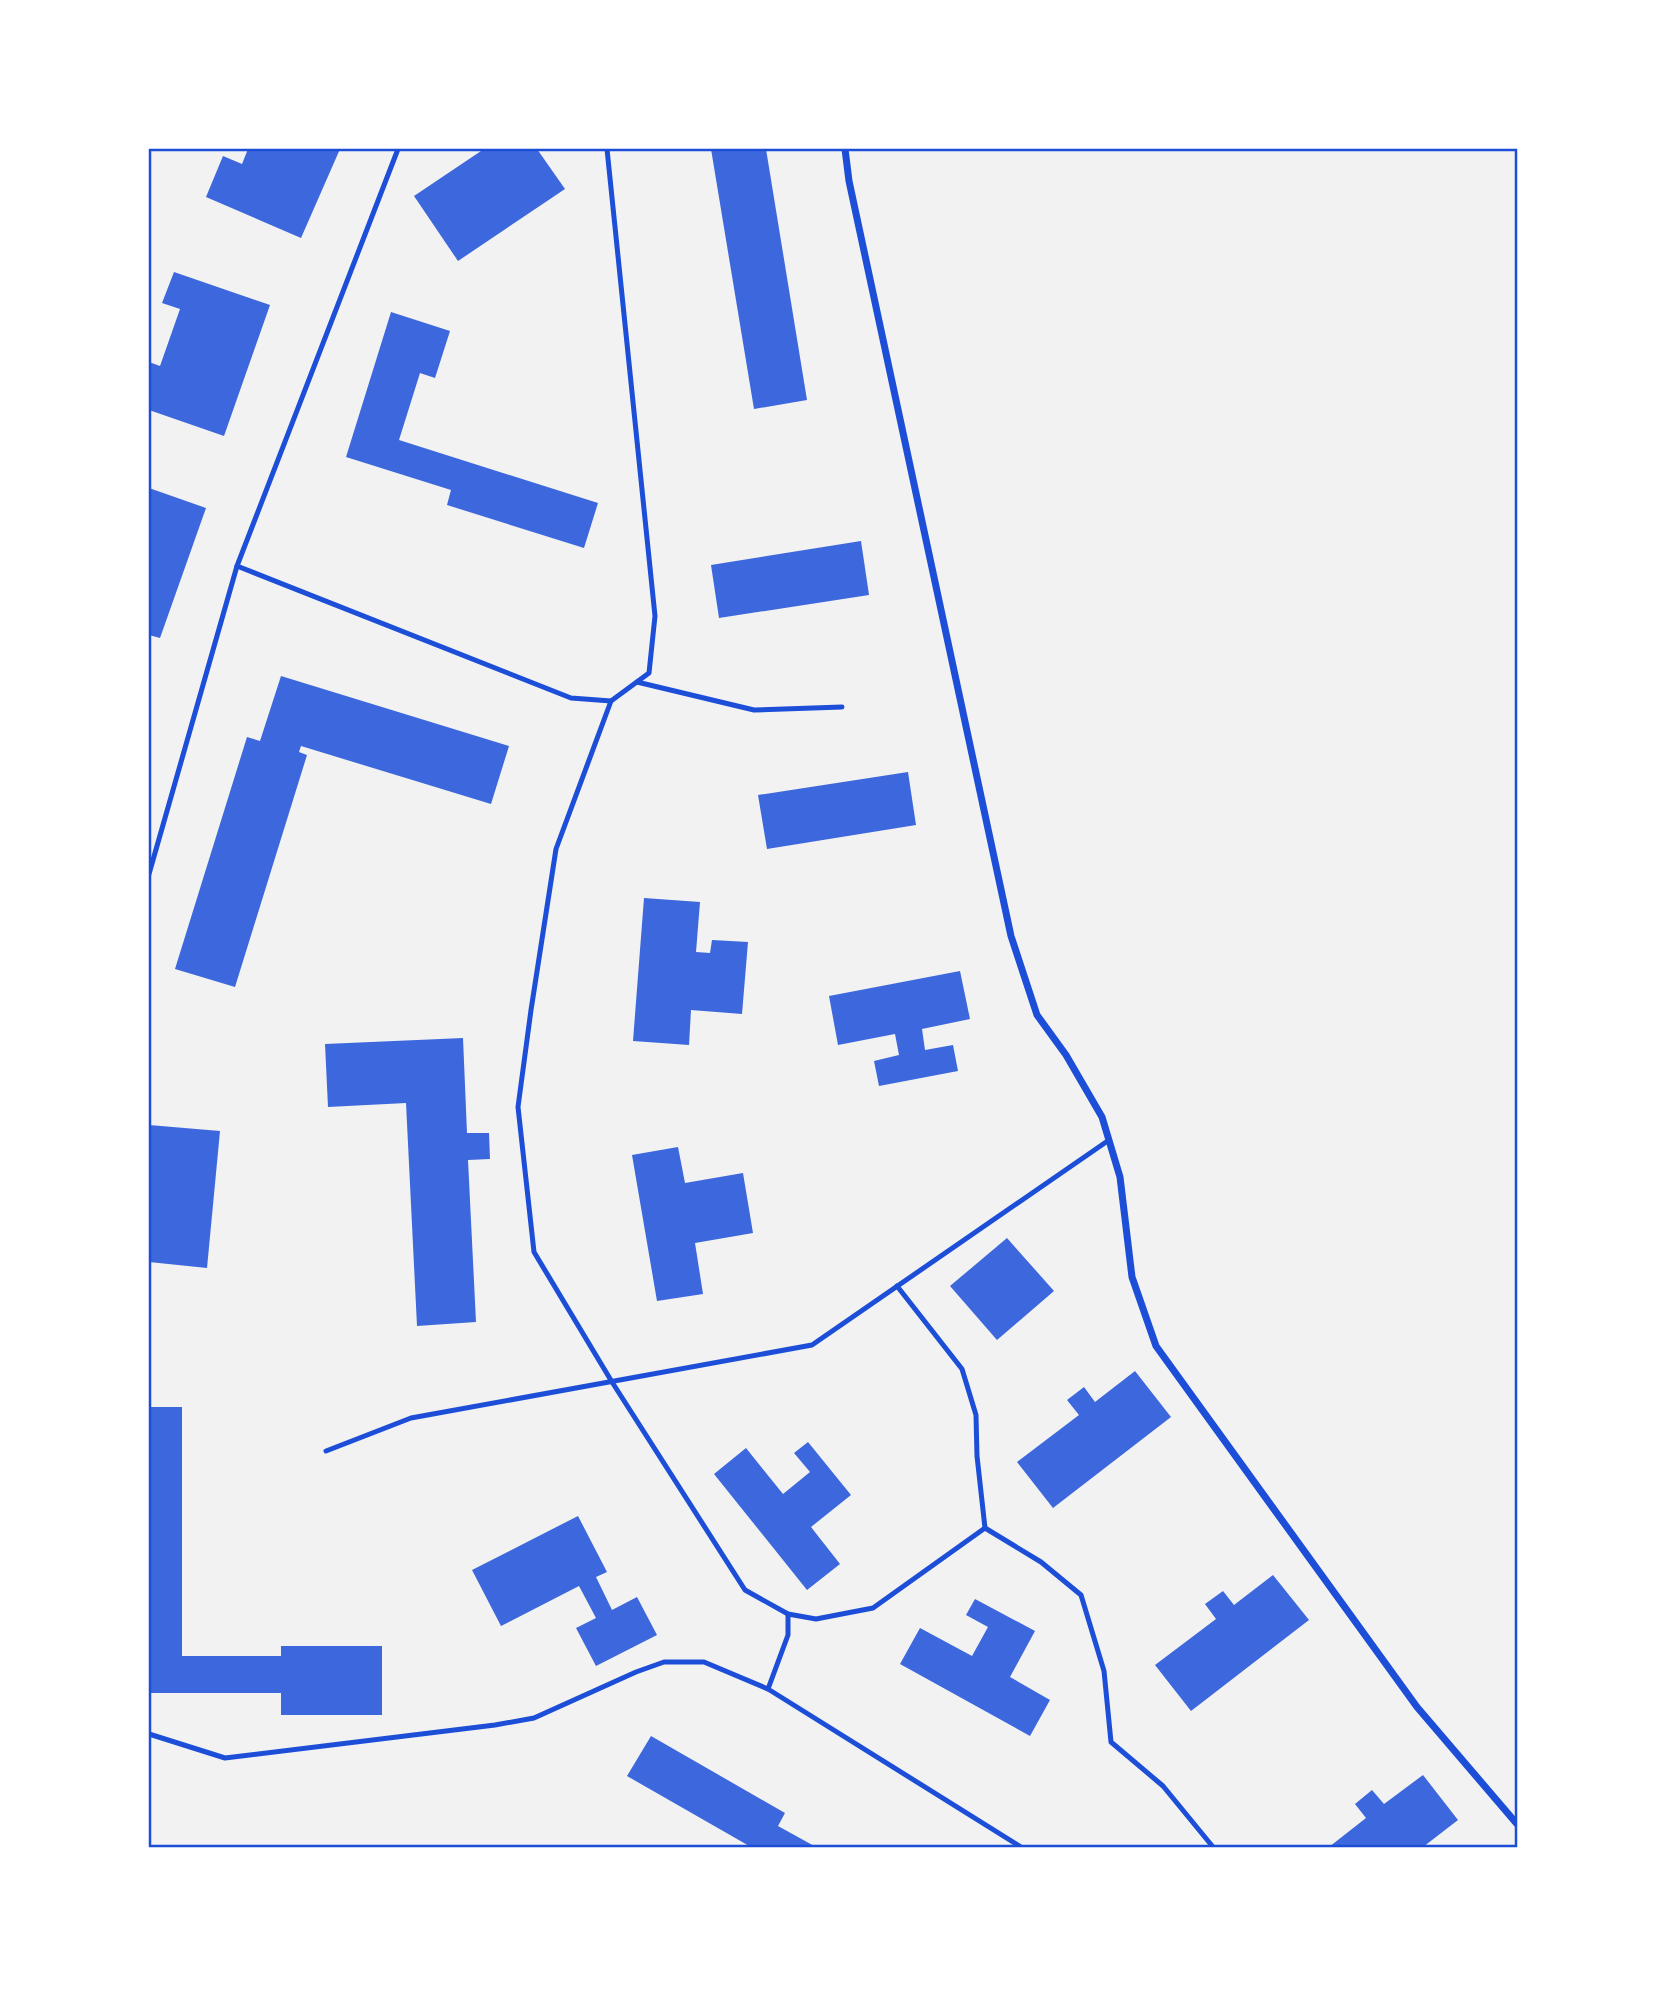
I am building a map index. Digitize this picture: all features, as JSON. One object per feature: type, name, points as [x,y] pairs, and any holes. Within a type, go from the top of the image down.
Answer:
[{"type":"street","points":[[845,149],[855,208],[1011,936],[1037,1015],[1066,1055],[1102,1116],[1120,1177],[1132,1277],[1156,1346],[1417,1707],[1517,1824]]},
{"type":"lane","points":[[149,874],[237,566],[398,149]]},
{"type":"lane","points":[[607,149],[655,616],[649,673],[611,702],[556,849],[518,1107],[534,1252],[612,1382],[745,1590],[788,1614],[816,1619],[873,1608],[985,1528]]},
{"type":"lane","points":[[237,566],[571,698],[611,702]]},
{"type":"lane","points":[[637,682],[754,710],[842,707]]},
{"type":"lane","points":[[326,1451],[411,1418],[812,1345],[1109,1140]]},
{"type":"lane","points":[[897,1286],[962,1370],[976,1415],[977,1456],[985,1528]]},
{"type":"lane","points":[[985,1528],[1041,1562],[1081,1595],[1104,1671],[1111,1742],[1163,1786],[1213,1847]]},
{"type":"lane","points":[[768,1689],[788,1635],[788,1614]]},
{"type":"lane","points":[[149,1734],[225,1758],[495,1725],[534,1718],[664,1662],[704,1662],[768,1689],[1021,1847]]},
{"type":"building","points":[[248,149],[340,149],[301,238],[206,197],[223,156],[242,164]]},
{"type":"building","points":[[484,149],[537,149],[565,189],[458,261],[414,196]]},
{"type":"building","points":[[711,149],[766,149],[807,400],[754,409]]},
{"type":"building","points":[[174,272],[270,305],[224,436],[149,410],[149,362],[160,366],[180,309],[162,303]]},
{"type":"building","points":[[391,312],[450,331],[435,378],[420,373],[399,440],[598,503],[584,548],[447,505],[451,490],[346,457]]},
{"type":"building","points":[[149,488],[206,508],[160,638],[149,635]]},
{"type":"building","points":[[861,541],[869,595],[719,618],[711,565]]},
{"type":"building","points":[[281,676],[509,746],[491,804],[301,746],[299,752],[307,755],[235,987],[175,969],[247,737],[260,741]]},
{"type":"building","points":[[908,772],[916,825],[767,849],[758,795]]},
{"type":"building","points":[[644,898],[700,902],[696,952],[710,953],[712,940],[748,942],[742,1014],[691,1010],[689,1045],[633,1041]]},
{"type":"building","points":[[960,971],[970,1019],[922,1029],[925,1050],[953,1045],[958,1071],[879,1086],[874,1061],[899,1055],[895,1034],[838,1045],[829,996]]},
{"type":"building","points":[[463,1038],[467,1133],[489,1133],[490,1159],[468,1160],[476,1322],[417,1326],[406,1103],[328,1107],[325,1044]]},
{"type":"building","points":[[149,1125],[220,1131],[207,1268],[149,1262]]},
{"type":"building","points":[[678,1147],[685,1183],[743,1173],[753,1233],[695,1243],[703,1294],[657,1301],[632,1155]]},
{"type":"building","points":[[1007,1238],[1054,1291],[997,1340],[950,1286]]},
{"type":"building","points":[[1135,1371],[1171,1417],[1053,1508],[1017,1462],[1079,1415],[1067,1400],[1084,1387],[1095,1402]]},
{"type":"building","points":[[149,1407],[182,1407],[182,1656],[281,1656],[281,1646],[382,1646],[382,1715],[281,1715],[281,1693],[149,1693]]},
{"type":"building","points":[[808,1442],[851,1495],[811,1527],[840,1564],[807,1590],[714,1474],[746,1448],[783,1494],[810,1472],[794,1453]]},
{"type":"building","points":[[578,1516],[607,1572],[596,1577],[612,1610],[637,1597],[657,1635],[596,1666],[576,1628],[596,1618],[579,1586],[501,1626],[472,1570]]},
{"type":"building","points":[[1273,1575],[1309,1620],[1191,1711],[1155,1665],[1216,1619],[1205,1604],[1223,1591],[1234,1605]]},
{"type":"building","points":[[975,1599],[1035,1631],[1010,1677],[1050,1700],[1030,1736],[900,1664],[920,1628],[972,1656],[988,1627],[966,1615]]},
{"type":"building","points":[[651,1736],[785,1813],[778,1826],[816,1847],[751,1847],[627,1776]]},
{"type":"building","points":[[1423,1775],[1458,1820],[1423,1847],[1329,1847],[1366,1818],[1355,1804],[1372,1790],[1384,1804]]}]
